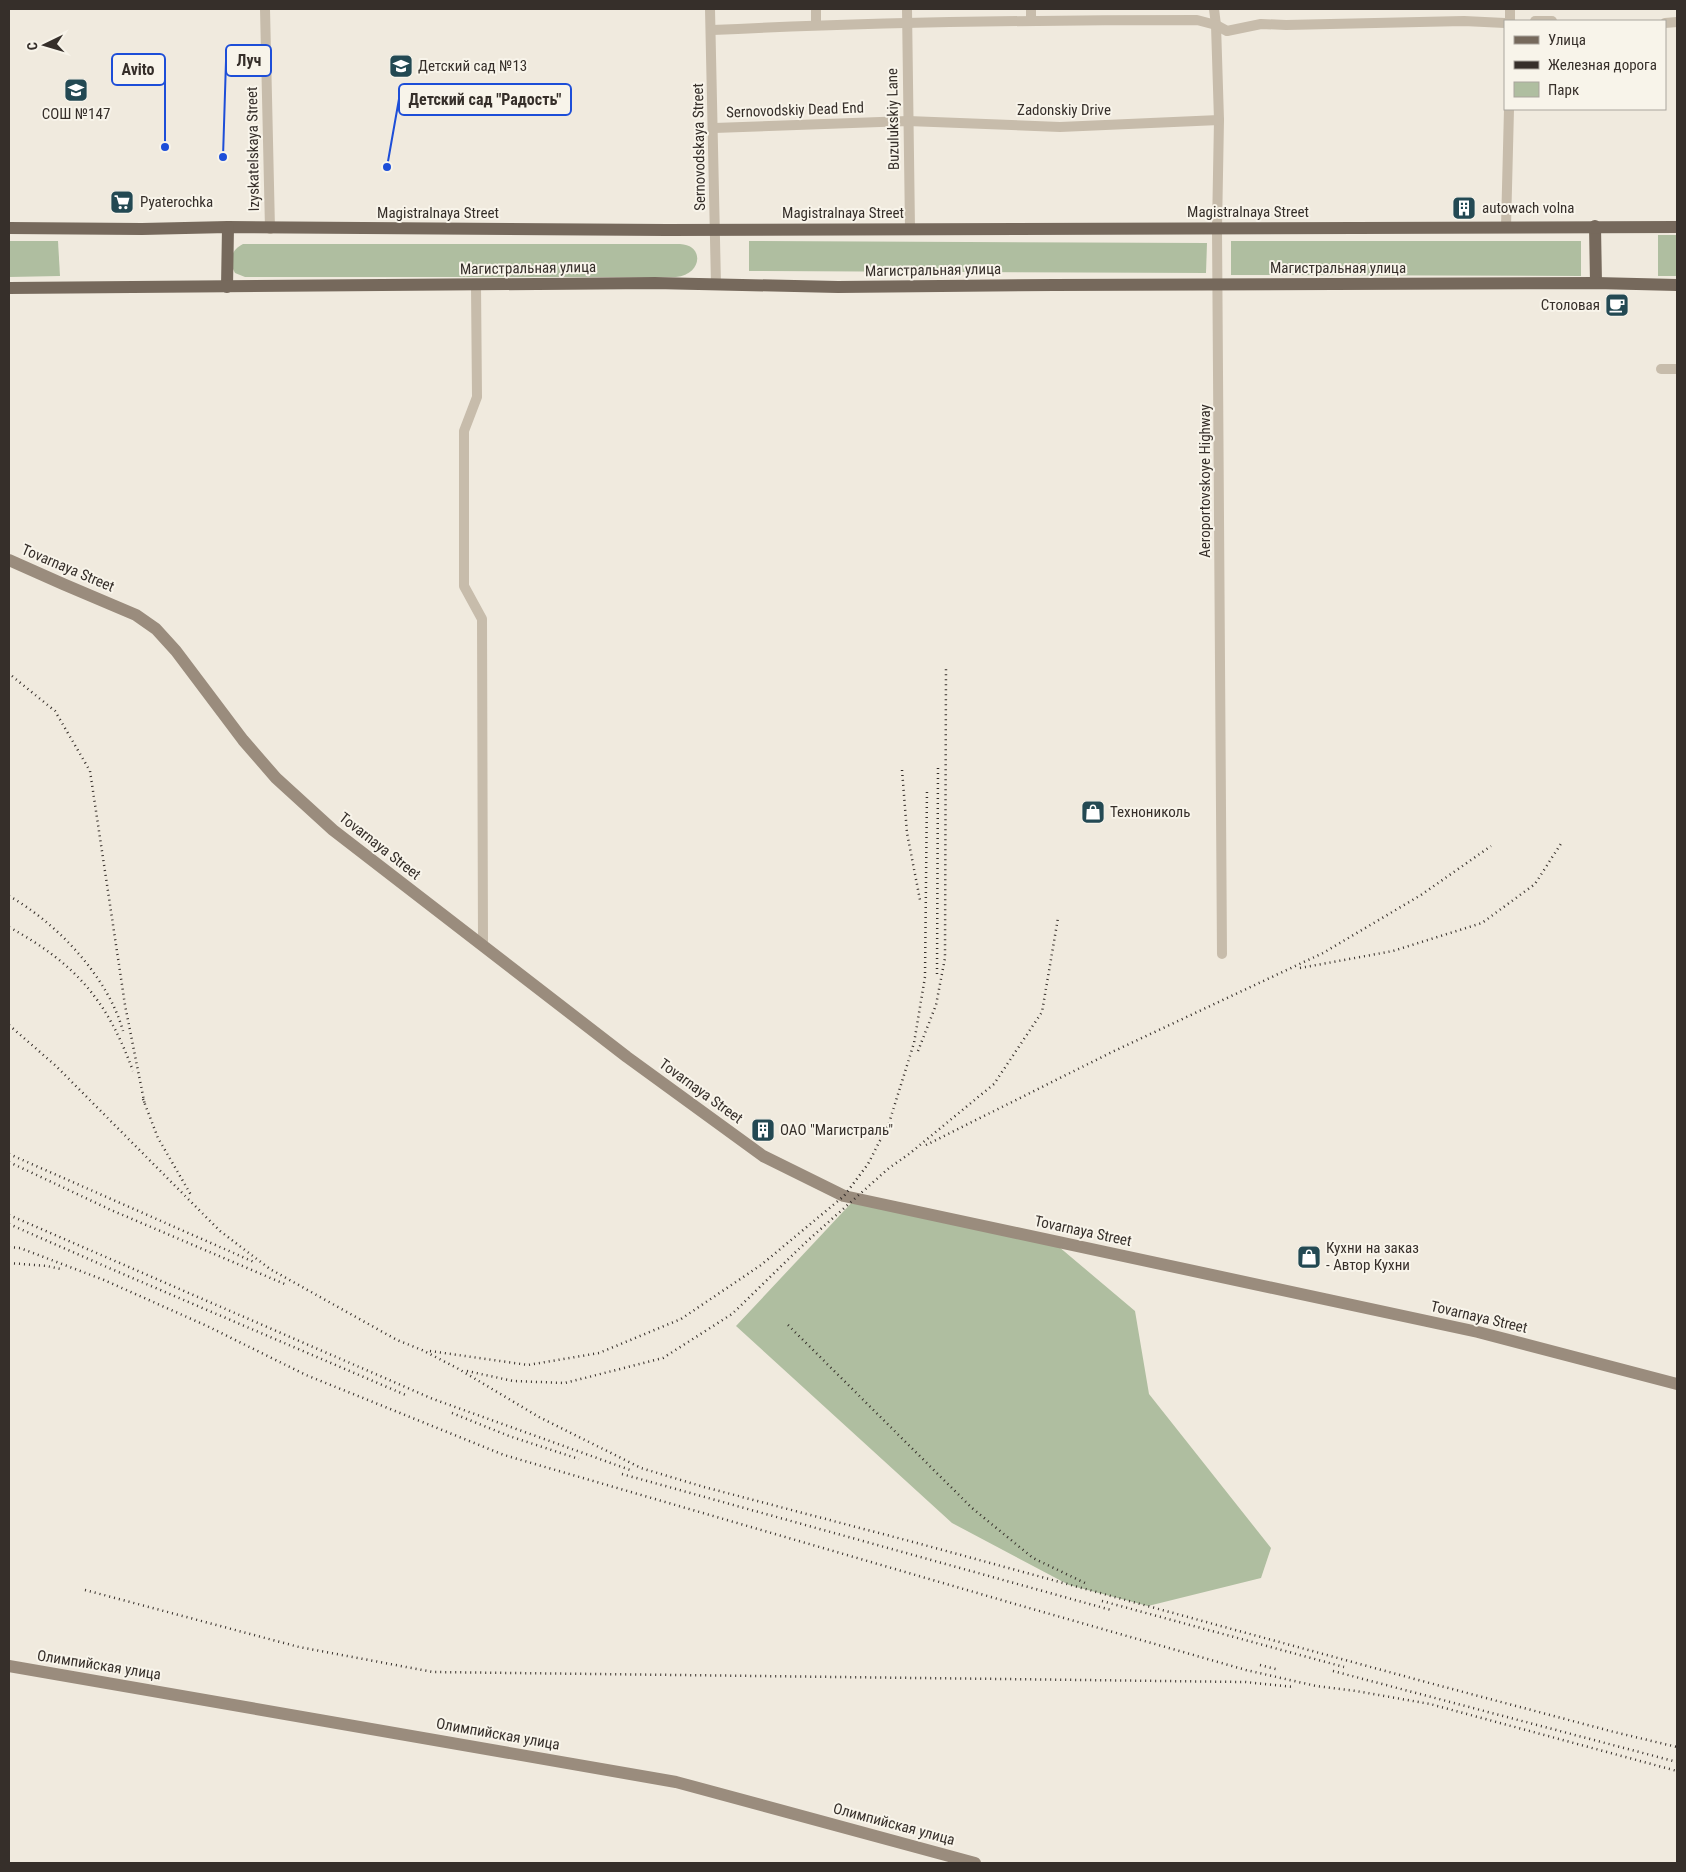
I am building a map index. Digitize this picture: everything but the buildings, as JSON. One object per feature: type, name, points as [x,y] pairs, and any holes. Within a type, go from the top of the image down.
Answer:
[{"type":"main road","points":[[1595,226],[1596,283]]},
{"type":"main road","name":"Magistralnaya Street","points":[[9,228],[142,229],[228,227],[270,229],[716,230],[1677,227]]},
{"type":"main road","points":[[227,287],[228,227]]},
{"type":"main road","name":"Магистральная улица","points":[[9,288],[655,283],[838,287],[1596,283],[1677,285]]},
{"type":"street","name":"Izyskatelskaya Street","points":[[265,9],[270,229]]},
{"type":"street","name":"Sernovodskaya Street","points":[[710,9],[712,30],[716,285]]},
{"type":"street","points":[[816,9],[816,25]]},
{"type":"street","name":"Buzulukskiy Lane","points":[[907,9],[910,229]]},
{"type":"street","name":"Aeroportovskoye Highway","points":[[1214,9],[1219,120],[1217,228],[1222,954]]},
{"type":"street","points":[[712,30],[907,23],[1031,14],[1197,20],[1216,25],[1227,31],[1261,24],[1286,26],[1464,21],[1504,23]]},
{"type":"street","points":[[1506,227],[1509,110]]},
{"type":"street","name":"Zadonskiy Drive","points":[[908,121],[1060,127],[1219,120]]},
{"type":"street","name":"Sernovodskiy Dead End","points":[[714,128],[908,121]]},
{"type":"street","points":[[476,285],[477,398],[464,430],[464,586],[482,619],[483,946]]},
{"type":"street","points":[[1661,369],[1677,369]]},
{"type":"street","name":"Tovarnaya Street","points":[[9,560],[136,615],[156,629],[176,652],[243,740],[276,778],[333,830],[635,1063],[763,1156],[844,1196],[1478,1332],[1677,1384]]},
{"type":"street","name":"Олимпийская улица","points":[[9,1666],[676,1782],[975,1863]]},
{"type":"green space","points":[[1658,235],[1677,235],[1677,276],[1658,276]]},
{"type":"green space","points":[[9,241],[58,241],[60,276],[9,277]]},
{"type":"green space","points":[[749,241],[1207,243],[1206,273],[749,271]]},
{"type":"green space","points":[[1231,241],[1581,241],[1581,276],[1231,275]]},
{"type":"green space","points":[[243,244],[680,244],[694,249],[697,254],[697,260],[691,271],[676,277],[245,277],[235,273],[231,260],[236,249]]},
{"type":"green space","points":[[856,1198],[1052,1241],[1135,1311],[1149,1394],[1271,1548],[1261,1578],[1148,1606],[1069,1585],[952,1523],[736,1326]]},
{"type":"railway","points":[[918,1051],[936,1005],[945,958],[946,666]]},
{"type":"railway","points":[[12,676],[55,711],[90,771],[125,1005],[145,1106]]},
{"type":"railway","points":[[937,974],[938,766]]},
{"type":"railway","points":[[902,770],[907,833],[920,900]]},
{"type":"railway","points":[[430,1351],[528,1365],[599,1353],[681,1319],[761,1265],[844,1196],[868,1164],[889,1123],[914,1043],[925,977],[927,788]]},
{"type":"railway","points":[[1300,968],[1393,951],[1482,923],[1535,884],[1562,842]]},
{"type":"railway","points":[[926,1145],[1112,1052],[1323,953],[1421,895],[1491,846]]},
{"type":"railway","points":[[9,896],[45,921],[78,953],[106,991],[123,1031]]},
{"type":"railway","points":[[467,1371],[513,1381],[565,1383],[663,1358],[732,1314],[805,1243],[889,1168],[909,1154],[994,1084],[1042,1012],[1058,918]]},
{"type":"railway","points":[[9,927],[53,955],[86,986],[112,1024],[133,1071]]},
{"type":"railway","points":[[9,1025],[56,1066],[220,1231],[270,1269],[397,1340],[422,1350],[457,1368],[539,1417],[641,1468],[704,1487],[1422,1681],[1677,1747]]},
{"type":"railway","points":[[143,1099],[158,1138],[191,1195]]},
{"type":"railway","points":[[9,1154],[254,1262]]},
{"type":"railway","points":[[9,1162],[111,1210],[287,1285]]},
{"type":"railway","points":[[9,1215],[433,1399],[633,1471]]},
{"type":"railway","points":[[9,1224],[408,1396]]},
{"type":"railway","points":[[9,1247],[20,1248],[104,1280],[207,1326],[306,1375],[504,1455],[1246,1670],[1316,1686],[1430,1704],[1677,1771]]},
{"type":"railway","points":[[9,1263],[61,1269]]},
{"type":"railway","points":[[788,1325],[972,1508],[1033,1558],[1087,1584]]},
{"type":"railway","points":[[452,1413],[509,1436],[579,1459]]},
{"type":"railway","points":[[622,1474],[1111,1610]]},
{"type":"railway","points":[[85,1590],[299,1647],[433,1672],[1245,1682],[1294,1687]]},
{"type":"railway","points":[[1102,1601],[1344,1667]]},
{"type":"railway","points":[[1260,1665],[1279,1670]]},
{"type":"railway","points":[[1333,1671],[1677,1762]]},
{"type":"place","name":"Детский сад №13","points":[[401,66]]},
{"type":"place","name":"СОШ №147","points":[[76,90]]},
{"type":"place","name":"Avito","points":[[165,147]]},
{"type":"place","name":"Луч","points":[[223,157]]},
{"type":"place","name":"Детский сад \"Радость\"","points":[[387,167]]},
{"type":"place","name":"Pyaterochka","points":[[122,202]]},
{"type":"place","name":"autowach volna","points":[[1464,208]]},
{"type":"place","name":"Столовая","points":[[1617,305]]},
{"type":"place","name":"Технониколь","points":[[1093,812]]},
{"type":"place","name":"ОАО \"Магистраль\"","points":[[763,1130]]},
{"type":"place","name":"Кухни на заказ - Автор Кухни","points":[[1309,1257]]}]
